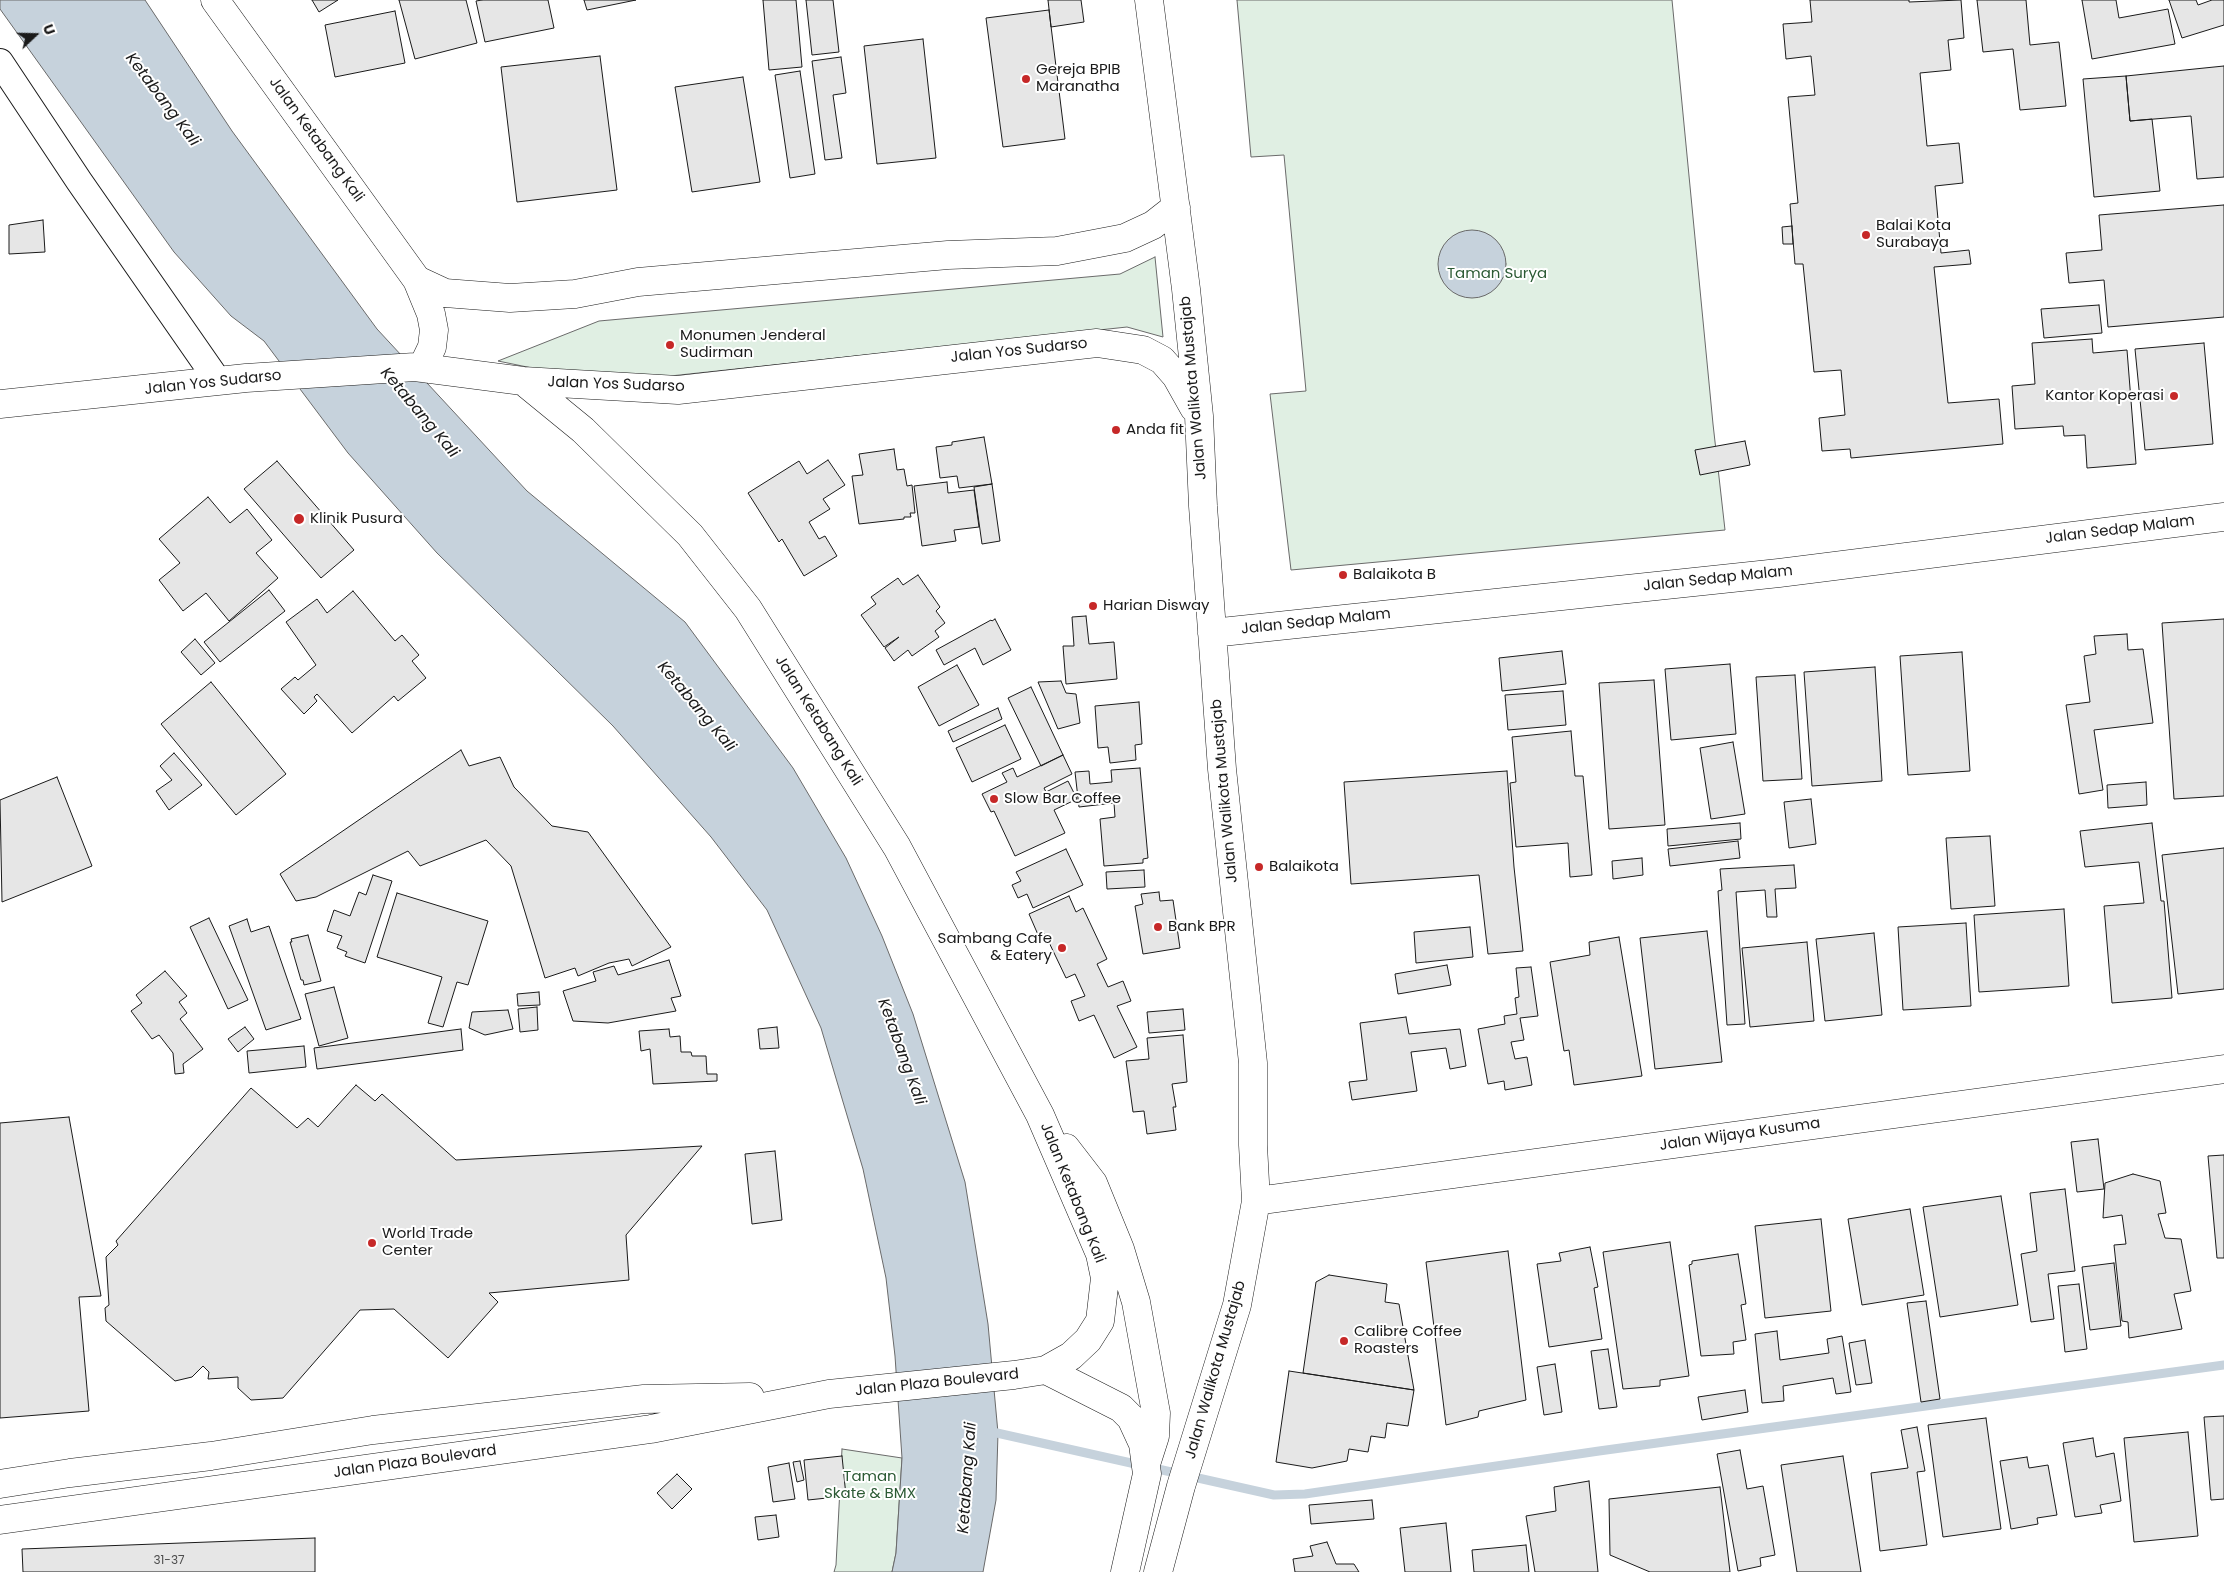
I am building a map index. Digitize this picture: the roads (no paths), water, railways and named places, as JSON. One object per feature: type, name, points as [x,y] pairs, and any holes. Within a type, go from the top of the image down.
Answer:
[{"type":"street","name":"Jalan Ketabang Kali","points":[[215,0],[417,280],[431,314],[434,330],[432,347],[419,368]]},
{"type":"street","name":"Jalan Walikota Mustajab","points":[[1149,0],[1176,207],[1199,416],[1222,769],[1253,1063],[1253,1145],[1256,1201],[1237,1305],[1185,1475],[1158,1572]]},
{"type":"street","points":[[0,62],[79,181],[218,381]]},
{"type":"street","points":[[417,280],[445,293],[510,298],[574,294],[638,282],[948,255],[1057,251],[1125,238],[1153,225],[1176,207]]},
{"type":"street","name":"Jalan Yos Sudarso","points":[[0,404],[246,378],[419,368],[523,381],[678,390],[1108,343],[1143,350],[1162,360],[1176,376],[1199,416]]},
{"type":"street","name":"Jalan Ketabang Kali","points":[[523,381],[583,430],[690,535],[748,609],[898,848],[1040,1115],[1100,1254],[1105,1278],[1100,1321],[1088,1340],[1071,1356],[1046,1370]]},
{"type":"street","name":"Jalan Sedap Malam","points":[[1212,633],[1779,572],[2224,517]]},
{"type":"street","name":"Jalan Wijaya Kusuma","points":[[1256,1201],[2224,1069]]},
{"type":"street","name":"Jalan Ketabang Kali","points":[[1040,1115],[1093,1183],[1120,1249],[1136,1302],[1156,1413],[1155,1436],[1125,1572]]},
{"type":"street","points":[[1046,1370],[1121,1408],[1132,1418],[1137,1428],[1147,1466]]},
{"type":"street","name":"Jalan Plaza Boulevard","points":[[0,1484],[70,1473],[211,1456],[333,1435],[644,1399],[829,1394],[1046,1370]]},
{"type":"street","name":"Jalan Plaza Boulevard","points":[[0,1520],[651,1429],[829,1394]]},
{"type":"street","points":[[333,1435],[339,1473]]},
{"type":"water","name":"Ketabang Kali","points":[[0,0],[145,0],[232,131],[377,329],[527,491],[685,622],[793,768],[846,858],[882,936],[913,1014],[965,1182],[988,1324],[998,1433],[996,1500],[983,1572],[892,1572],[896,1553],[902,1458],[895,1356],[886,1278],[863,1169],[821,1028],[767,910],[711,837],[613,726],[437,553],[348,453],[264,341],[231,316],[174,252],[0,9]]},
{"type":"water","points":[[1472,230],[1485,233],[1496,240],[1503,251],[1506,264],[1503,277],[1496,288],[1485,295],[1472,298],[1459,295],[1448,288],[1441,277],[1438,264],[1441,251],[1448,240],[1459,233]]},
{"type":"waterway","name":"Ketabang Kali","points":[[988,1431],[1274,1495],[1305,1494],[1599,1451],[2224,1365]]},
{"type":"place","name":"Gereja BPIB Maranatha","points":[[1026,79]]},
{"type":"place","name":"Balai Kota Surabaya","points":[[1866,235]]},
{"type":"place","name":"Monumen Jenderal Sudirman","points":[[670,345]]},
{"type":"place","name":"Kantor Koperasi","points":[[2174,396]]},
{"type":"place","name":"Anda fit","points":[[1116,430]]},
{"type":"place","name":"Klinik Pusura","points":[[299,519]]},
{"type":"place","name":"Balaikota B","points":[[1343,575]]},
{"type":"place","name":"Harian Disway","points":[[1093,606]]},
{"type":"place","name":"Slow Bar Coffee","points":[[994,799]]},
{"type":"place","name":"Balaikota","points":[[1259,867]]},
{"type":"place","name":"Bank BPR","points":[[1158,927]]},
{"type":"place","name":"Sambang Cafe & Eatery","points":[[1062,948]]},
{"type":"place","name":"World Trade Center","points":[[372,1243]]},
{"type":"place","name":"Calibre Coffee Roasters","points":[[1344,1341]]},
{"type":"park label","name":"Taman Surya","points":[[1497,274]]},
{"type":"park label","name":"Taman Skate & BMX","points":[[870,1486]]}]
